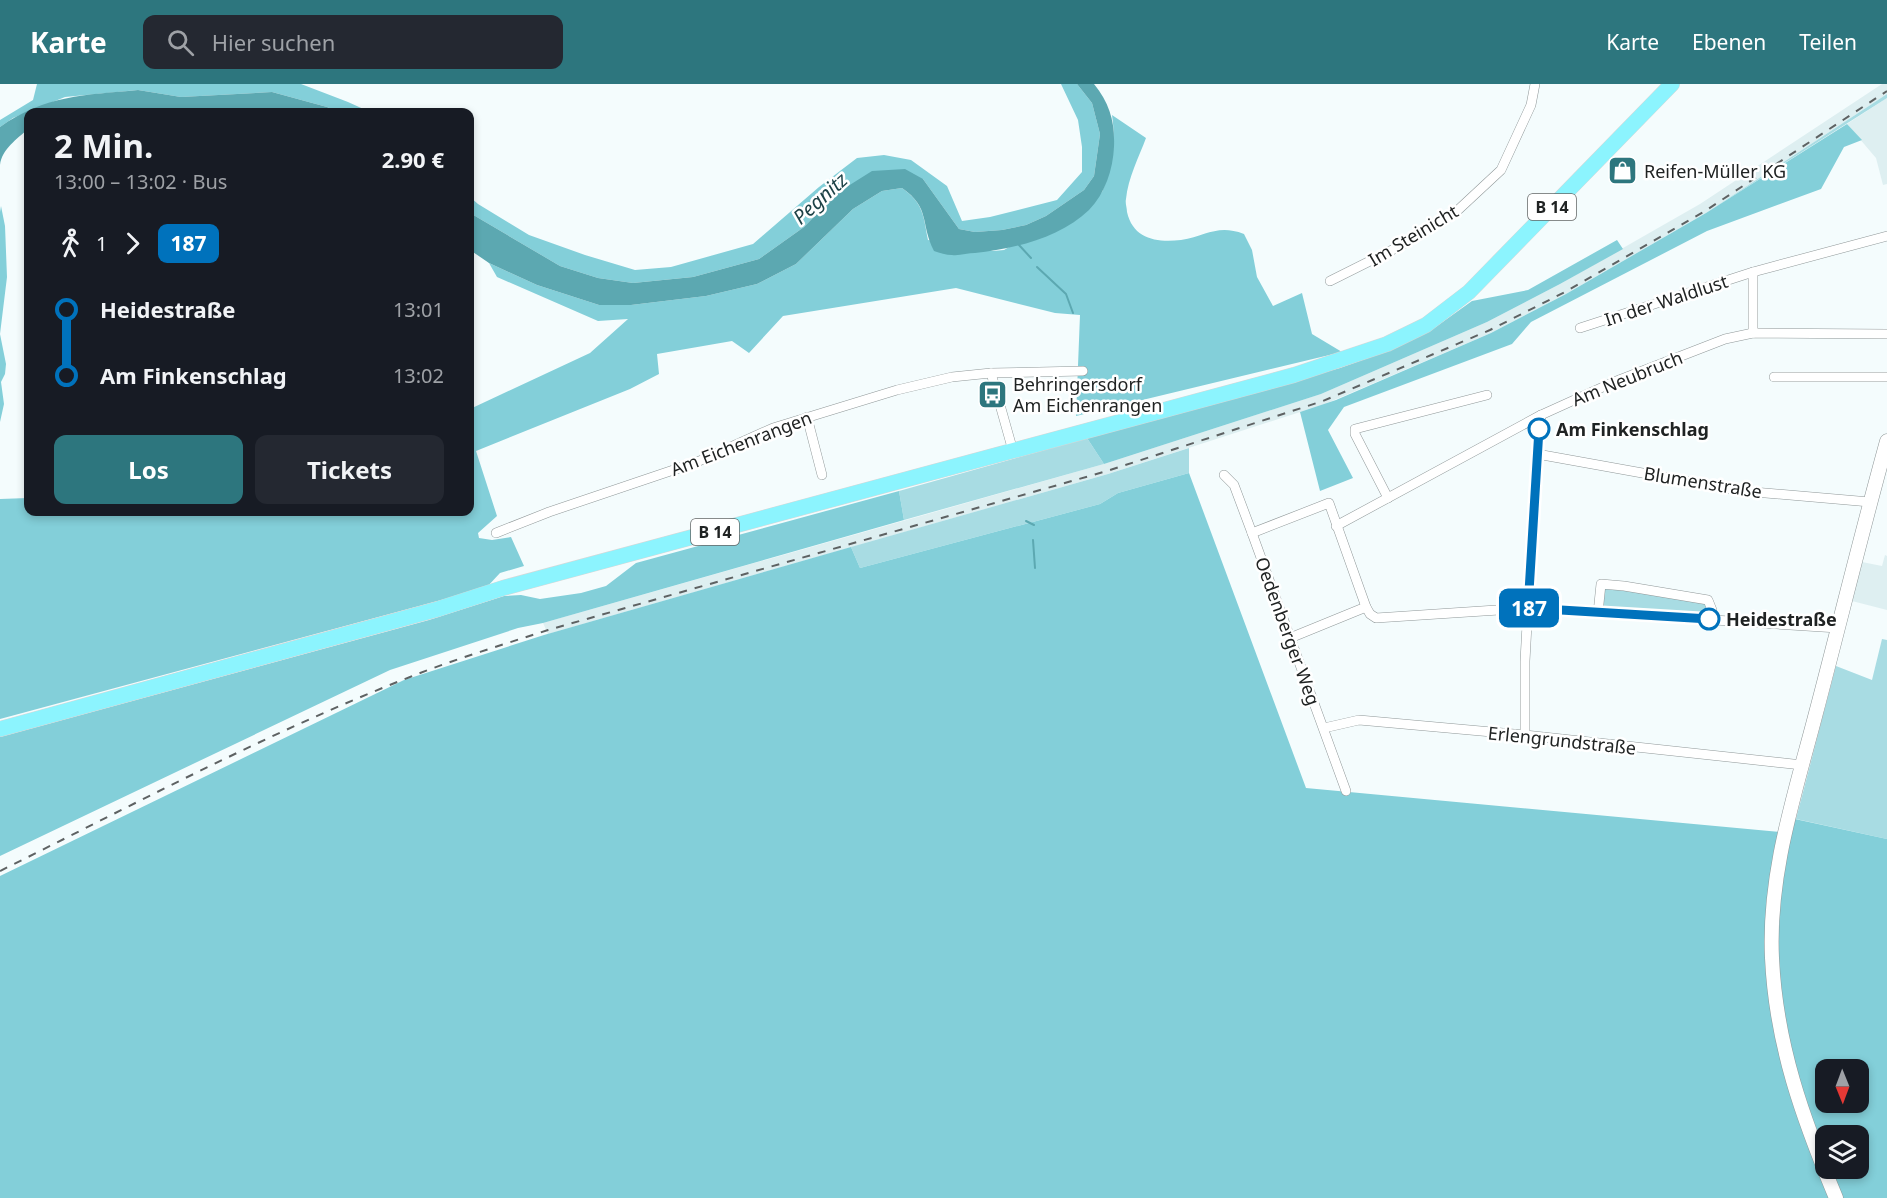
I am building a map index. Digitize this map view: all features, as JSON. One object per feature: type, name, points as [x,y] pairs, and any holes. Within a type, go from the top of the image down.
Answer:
[{"type":"main road","name":"B 14","points":[[0,729],[438,609],[503,588],[1294,375],[1387,344],[1426,325],[1469,292],[1672,84]]},
{"type":"street","name":"Im Steinicht","points":[[1330,281],[1402,245],[1458,210],[1501,170],[1531,105],[1535,84]]},
{"type":"street","name":"In der Waldlust","points":[[1580,328],[1753,272],[1887,236]]},
{"type":"street","name":"In der Waldlust","points":[[1753,272],[1754,333]]},
{"type":"street","name":"Am Neubruch","points":[[1336,526],[1541,415],[1725,339],[1754,333],[1887,334]]},
{"type":"street","name":"Am Eichenrangen","points":[[496,533],[528,519],[697,462],[773,428],[929,381],[991,373],[1083,371]]},
{"type":"street","points":[[991,373],[1013,452]]},
{"type":"street","points":[[1774,377],[1887,377]]},
{"type":"street","points":[[1388,498],[1355,434],[1355,429],[1486,395]]},
{"type":"street","points":[[1525,735],[1528,608],[1541,415]]},
{"type":"street","points":[[807,417],[822,475]]},
{"type":"street","points":[[1836,1198],[1796,1095],[1780,1031],[1773,977],[1771,932],[1774,890],[1782,847],[1887,441]]},
{"type":"street","name":"Blumenstraße","points":[[1537,454],[1742,491],[1870,502]]},
{"type":"street","name":"Oedenberger Weg","points":[[1224,475],[1234,485],[1346,791]]},
{"type":"street","points":[[1252,533],[1329,503],[1366,607],[1376,618],[1528,608],[1838,628]]},
{"type":"street","points":[[1598,612],[1601,584],[1708,600],[1712,610],[1709,619]]},
{"type":"street","points":[[1290,638],[1366,607]]},
{"type":"street","name":"Erlengrundstraße","points":[[1324,729],[1359,720],[1525,735],[1802,765]]},
{"type":"shaded area","points":[[37,84],[301,84],[361,108],[329,108],[272,92],[181,97],[138,90],[65,97],[38,108],[24,108],[24,114],[0,127],[0,120],[33,100]]},
{"type":"shaded area","points":[[1061,84],[1077,84],[1092,103],[1100,134],[1094,176],[1084,190],[1046,216],[1026,225],[1002,230],[975,232],[959,229],[923,179],[837,193],[804,227],[759,259],[693,277],[633,283],[598,278],[560,266],[474,215],[474,200],[529,235],[585,255],[635,270],[671,267],[753,244],[819,187],[857,158],[884,155],[911,160],[947,186],[962,221],[990,217],[1057,200],[1082,172],[1082,147],[1078,120]]},
{"type":"shaded area","points":[[1077,84],[1094,84],[1104,99],[1114,129],[1112,164],[1100,196],[1089,210],[1064,228],[1020,245],[958,255],[934,251],[917,202],[902,188],[882,191],[853,209],[796,264],[757,284],[706,296],[631,305],[599,305],[537,285],[489,263],[474,253],[474,215],[560,266],[598,278],[633,283],[693,277],[759,259],[804,227],[837,193],[872,171],[905,169],[923,179],[959,229],[975,232],[1026,225],[1046,216],[1084,190],[1094,176],[1100,134],[1092,103]]},
{"type":"shaded area","points":[[1882,84],[1887,84],[1887,94],[1706,213],[1566,294],[1491,333],[1325,404],[1108,474],[548,634],[543,623],[1104,464],[1321,394],[1487,322],[1560,284],[1700,204]]},
{"type":"shaded area","points":[[138,90],[181,97],[272,92],[329,108],[33,108],[66,98]]},
{"type":"shaded area","points":[[1887,94],[1887,98],[1706,213]]},
{"type":"shaded area","points":[[1887,98],[1887,184],[1883,185],[1876,158],[1847,124]]},
{"type":"shaded area","points":[[24,112],[24,133],[7,149],[0,165],[0,127]]},
{"type":"shaded area","points":[[1112,115],[1146,138],[1131,175],[1126,201],[1130,221],[1140,234],[1163,241],[1181,240],[1219,230],[1244,234],[1252,250],[1257,277],[1273,306],[1302,293],[1312,334],[1342,352],[1076,416],[1080,315],[1055,313],[956,288],[783,316],[749,353],[732,341],[657,354],[659,374],[630,389],[476,451],[497,516],[478,533],[479,538],[492,540],[511,537],[524,566],[500,573],[486,588],[0,719],[0,499],[24,498],[24,516],[474,516],[474,407],[590,353],[628,319],[598,321],[497,277],[489,263],[537,285],[599,305],[631,305],[706,296],[757,284],[796,264],[853,209],[882,191],[902,188],[919,205],[928,240],[993,251],[1004,250],[1102,192],[1113,154]]},
{"type":"shaded area","points":[[1847,124],[1862,140],[1844,147],[1821,189],[1707,231],[1531,322],[1512,344],[1344,407],[1328,430],[1353,478],[1320,491],[1300,412],[1336,400],[1491,333],[1566,294],[1706,213]]},
{"type":"shaded area","points":[[1,206],[5,226],[7,277],[0,334]]},
{"type":"shaded area","points":[[1617,240],[1623,249],[1487,322],[1321,394],[1104,464],[1087,438],[1340,368],[1387,351],[1437,326],[1472,301],[1528,290]]},
{"type":"shaded area","points":[[0,334],[6,364],[1,382],[4,404],[0,422]]},
{"type":"shaded area","points":[[1087,438],[1104,464],[904,520],[899,491]]},
{"type":"shaded area","points":[[1189,448],[1189,473],[1118,493],[1100,504],[860,568],[851,547],[1108,474]]},
{"type":"shaded area","points":[[1189,473],[1306,788],[1791,833],[1795,819],[1887,839],[1887,1198],[0,1198],[0,876],[404,680],[544,635],[851,547],[860,568],[1100,504],[1118,493]]},
{"type":"shaded area","points":[[899,491],[904,520],[543,623],[518,628],[390,670],[0,856],[0,737],[429,620],[504,596],[521,595],[540,599],[581,593],[606,586],[636,563]]},
{"type":"shaded area","points":[[1885,555],[1887,556],[1887,610],[1852,601],[1862,562],[1882,566]]},
{"type":"shaded area","points":[[1604,588],[1704,601],[1708,608],[1703,615],[1601,608]]},
{"type":"shaded area","points":[[1882,639],[1887,640],[1887,839],[1796,819],[1836,666],[1872,680]]},
{"type":"waterway","points":[[1019,245],[1031,258]]},
{"type":"waterway","points":[[1037,267],[1066,294],[1073,313]]},
{"type":"waterway","points":[[1026,521],[1034,525]]},
{"type":"waterway","points":[[1033,540],[1035,568]]},
{"type":"railway","points":[[0,871],[305,721],[444,664],[548,630],[1107,471],[1323,401],[1490,330],[1565,292],[1705,211],[1887,91]]},
{"type":"bus line","name":"187","points":[[1539,429],[1528,608],[1709,619]]},
{"type":"place","name":"Reifen-Müller KG","points":[[1623,171]]},
{"type":"place","name":"Behringersdorf Am Eichenrangen","points":[[992,394]]},
{"type":"place","name":"Am Finkenschlag","points":[[1539,429]]},
{"type":"place","name":"Heidestraße","points":[[1709,619]]},
{"type":"water label","name":"Pegnitz","points":[[820,198]]}]
